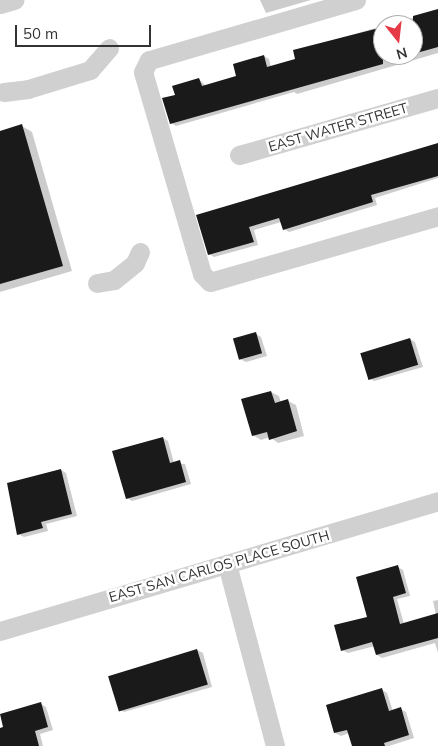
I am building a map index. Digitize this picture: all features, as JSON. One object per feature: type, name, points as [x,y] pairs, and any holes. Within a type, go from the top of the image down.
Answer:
[{"type":"street","points":[[0,4],[14,0]]},
{"type":"street","points":[[356,0],[149,60],[143,72],[202,274],[210,282],[438,216]]},
{"type":"street","points":[[4,92],[28,89],[90,70],[109,48]]},
{"type":"street","name":"EAST WATER STREET","points":[[239,155],[438,98]]},
{"type":"street","points":[[97,283],[114,280],[135,262],[140,252]]},
{"type":"street","name":"EAST SAN CARLOS PLACE SOUTH","points":[[0,631],[438,501]]},
{"type":"street","points":[[227,564],[275,746]]},
{"type":"building","points":[[438,9],[438,47],[423,51],[423,15],[417,15]]},
{"type":"building","points":[[373,30],[373,65],[379,65],[170,124],[162,98],[175,95],[172,86],[199,78],[202,86],[236,76],[233,64],[264,55],[267,67],[295,59],[293,50]]},
{"type":"building","points":[[22,124],[63,266],[0,284],[0,131]]},
{"type":"building","points":[[438,143],[438,176],[371,195],[373,202],[283,230],[279,218],[249,227],[254,242],[208,255],[196,215]]},
{"type":"building","points":[[256,332],[262,353],[239,360],[233,339]]},
{"type":"building","points":[[410,338],[418,365],[368,380],[360,353]]},
{"type":"building","points":[[271,391],[275,403],[288,399],[297,431],[269,440],[267,432],[252,436],[241,399]]},
{"type":"building","points":[[163,437],[170,463],[180,460],[186,482],[126,499],[112,451]]},
{"type":"building","points":[[61,469],[72,514],[41,522],[43,528],[17,535],[7,483]]},
{"type":"building","points":[[398,565],[406,593],[393,597],[400,624],[438,613],[438,638],[376,655],[372,642],[341,651],[334,625],[367,617],[356,577]]},
{"type":"building","points":[[197,649],[208,684],[119,712],[108,676]]},
{"type":"building","points":[[382,688],[389,711],[401,707],[409,735],[384,743],[385,746],[352,746],[347,730],[334,733],[326,705]]},
{"type":"building","points":[[41,702],[48,727],[35,731],[39,746],[0,746],[0,728],[3,727],[0,714]]}]
